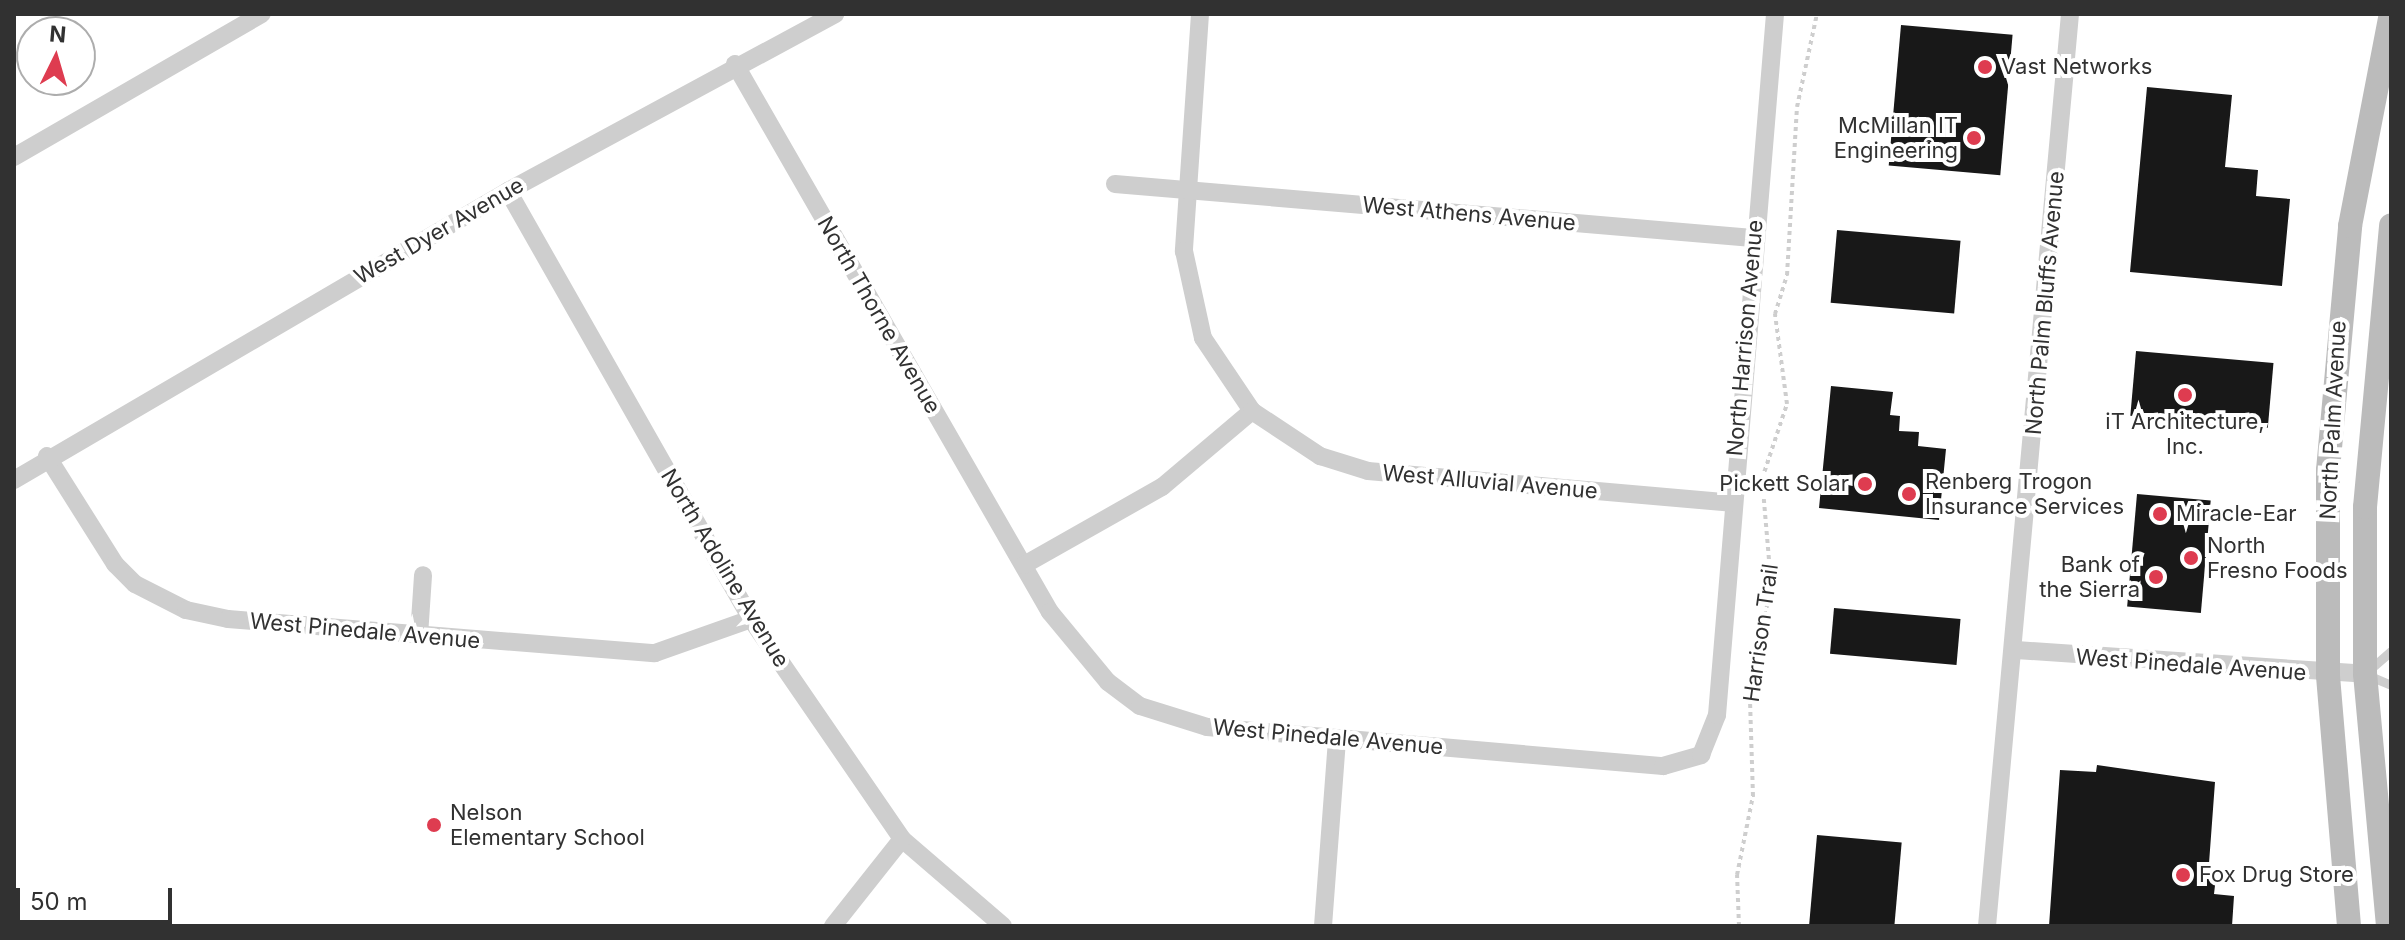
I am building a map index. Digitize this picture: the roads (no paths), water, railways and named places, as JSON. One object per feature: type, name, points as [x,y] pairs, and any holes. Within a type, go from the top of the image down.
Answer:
[{"type":"main road","name":"North Palm Avenue","points":[[2349,926],[2328,675],[2333,380],[2361,145],[2391,14]]},
{"type":"main road","name":"North Palm Avenue","points":[[2388,926],[2365,674],[2391,225]]},
{"type":"street","points":[[14,157],[262,14]]},
{"type":"street","name":"West Dyer Avenue","points":[[14,480],[47,456],[508,191],[735,64],[835,14]]},
{"type":"street","points":[[1024,565],[1162,487],[1252,411],[1203,338],[1184,251],[1185,190],[1200,14]]},
{"type":"street","name":"North Harrison Avenue","points":[[1701,755],[1717,715],[1753,238],[1775,14]]},
{"type":"street","name":"North Palm Bluffs Avenue","points":[[1987,926],[2016,650],[2070,14]]},
{"type":"street","name":"North Thorne Avenue","points":[[735,64],[1024,565]]},
{"type":"street","name":"West Athens Avenue","points":[[1115,184],[1753,238]]},
{"type":"street","name":"North Adoline Avenue","points":[[508,191],[751,619],[902,839],[1003,926]]},
{"type":"street","name":"West Alluvial Avenue","points":[[1252,411],[1320,456],[1368,471],[1732,503]]},
{"type":"street","name":"West Pinedale Avenue","points":[[47,456],[115,564],[158,599],[228,619],[655,653],[751,619]]},
{"type":"street","name":"West Pinedale Avenue","points":[[1024,565],[1078,652],[1140,706],[1207,727],[1663,766],[1701,755]]},
{"type":"street","points":[[419,636],[423,575]]},
{"type":"street","name":"West Pinedale Avenue","points":[[2016,650],[2328,675],[2365,674]]},
{"type":"street","points":[[1323,926],[1337,739]]},
{"type":"street","points":[[833,926],[902,839]]},
{"type":"lane","points":[[2391,651],[2365,674],[2391,685]]},
{"type":"place","name":"Vast Networks","points":[[1985,67]]},
{"type":"place","name":"McMillan IT Engineering","points":[[1974,138]]},
{"type":"place","name":"iT Architecture, Inc.","points":[[2185,395]]},
{"type":"place","name":"Pickett Solar","points":[[1865,484]]},
{"type":"place","name":"Renberg Trogon Insurance Services","points":[[1909,494]]},
{"type":"place","name":"Miracle-Ear","points":[[2160,514]]},
{"type":"place","name":"North Fresno Foods","points":[[2191,558]]},
{"type":"place","name":"Bank of the Sierra","points":[[2156,577]]},
{"type":"place","name":"Nelson Elementary School","points":[[434,825]]},
{"type":"place","name":"Fox Drug Store","points":[[2183,875]]}]
